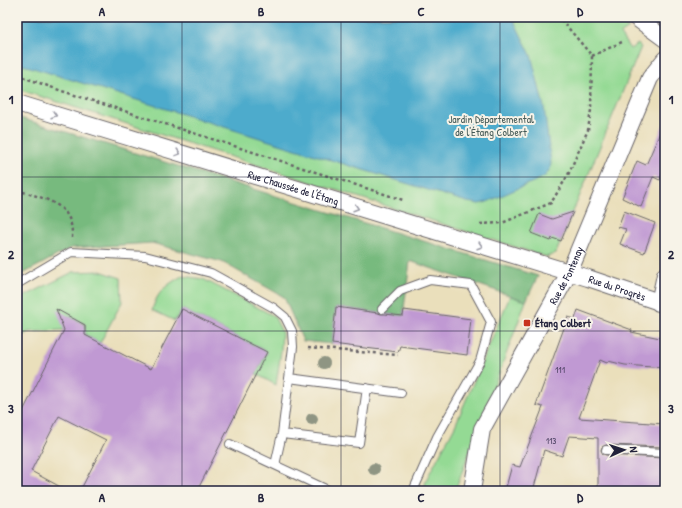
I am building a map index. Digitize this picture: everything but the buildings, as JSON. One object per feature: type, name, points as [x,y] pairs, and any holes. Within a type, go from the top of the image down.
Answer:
[{"type":"street","points":[[635,17],[665,39]]},
{"type":"street","name":"Rue de Fontenay","points":[[472,491],[482,429],[569,273],[650,78],[665,59]]},
{"type":"street","name":"Rue Chaussée de l'Étang","points":[[17,103],[569,273]]},
{"type":"street","name":"Rue du Progrès","points":[[569,273],[662,303]]},
{"type":"street","points":[[662,303],[665,275]]},
{"type":"lane","points":[[17,284],[71,252],[145,256],[211,274],[274,308],[285,317],[292,331],[293,347],[282,434],[275,465]]},
{"type":"lane","points":[[382,308],[400,291],[430,280],[471,285],[491,322],[480,361],[437,437],[413,491]]},
{"type":"lane","points":[[289,378],[401,393]]},
{"type":"lane","points":[[282,434],[359,443],[367,388]]},
{"type":"lane","points":[[230,444],[330,491]]},
{"type":"lane","points":[[606,450],[665,453]]},
{"type":"path","points":[[479,224],[502,223],[551,203],[568,175],[588,130],[591,110],[592,56],[559,17]]},
{"type":"path","points":[[592,56],[624,41]]},
{"type":"path","points":[[17,75],[62,91],[404,200]]},
{"type":"path","points":[[17,190],[55,203],[65,210],[70,221],[72,235],[71,252]]},
{"type":"path","points":[[293,347],[398,355]]},
{"type":"green space","name":"Jardin Départemental de l'Étang Colbert","points":[[17,17],[608,17],[629,28],[620,34],[630,49],[638,44],[641,47],[556,253],[547,257],[17,89]]},
{"type":"green space","points":[[17,117],[538,276],[526,301],[410,261],[403,316],[336,307],[332,344],[303,341],[284,297],[222,262],[152,243],[71,248],[17,277]]},
{"type":"green space","points":[[100,271],[121,278],[122,302],[100,343],[85,335],[85,324],[68,316],[64,330],[29,332],[17,338],[17,300],[73,272]]},
{"type":"green space","points":[[182,276],[203,279],[274,316],[282,332],[276,385],[256,374],[267,352],[182,309],[175,321],[152,310],[157,298],[163,290]]},
{"type":"green space","points":[[510,296],[526,301],[455,491],[424,491],[426,480],[455,426]]},
{"type":"water","name":"Jardin Départemental de l'Étang Colbert","points":[[17,17],[512,17],[531,55],[544,107],[551,163],[550,169],[542,178],[487,202],[479,204],[467,202],[17,63]]},
{"type":"place","name":"Étang Colbert","points":[[527,323]]}]
